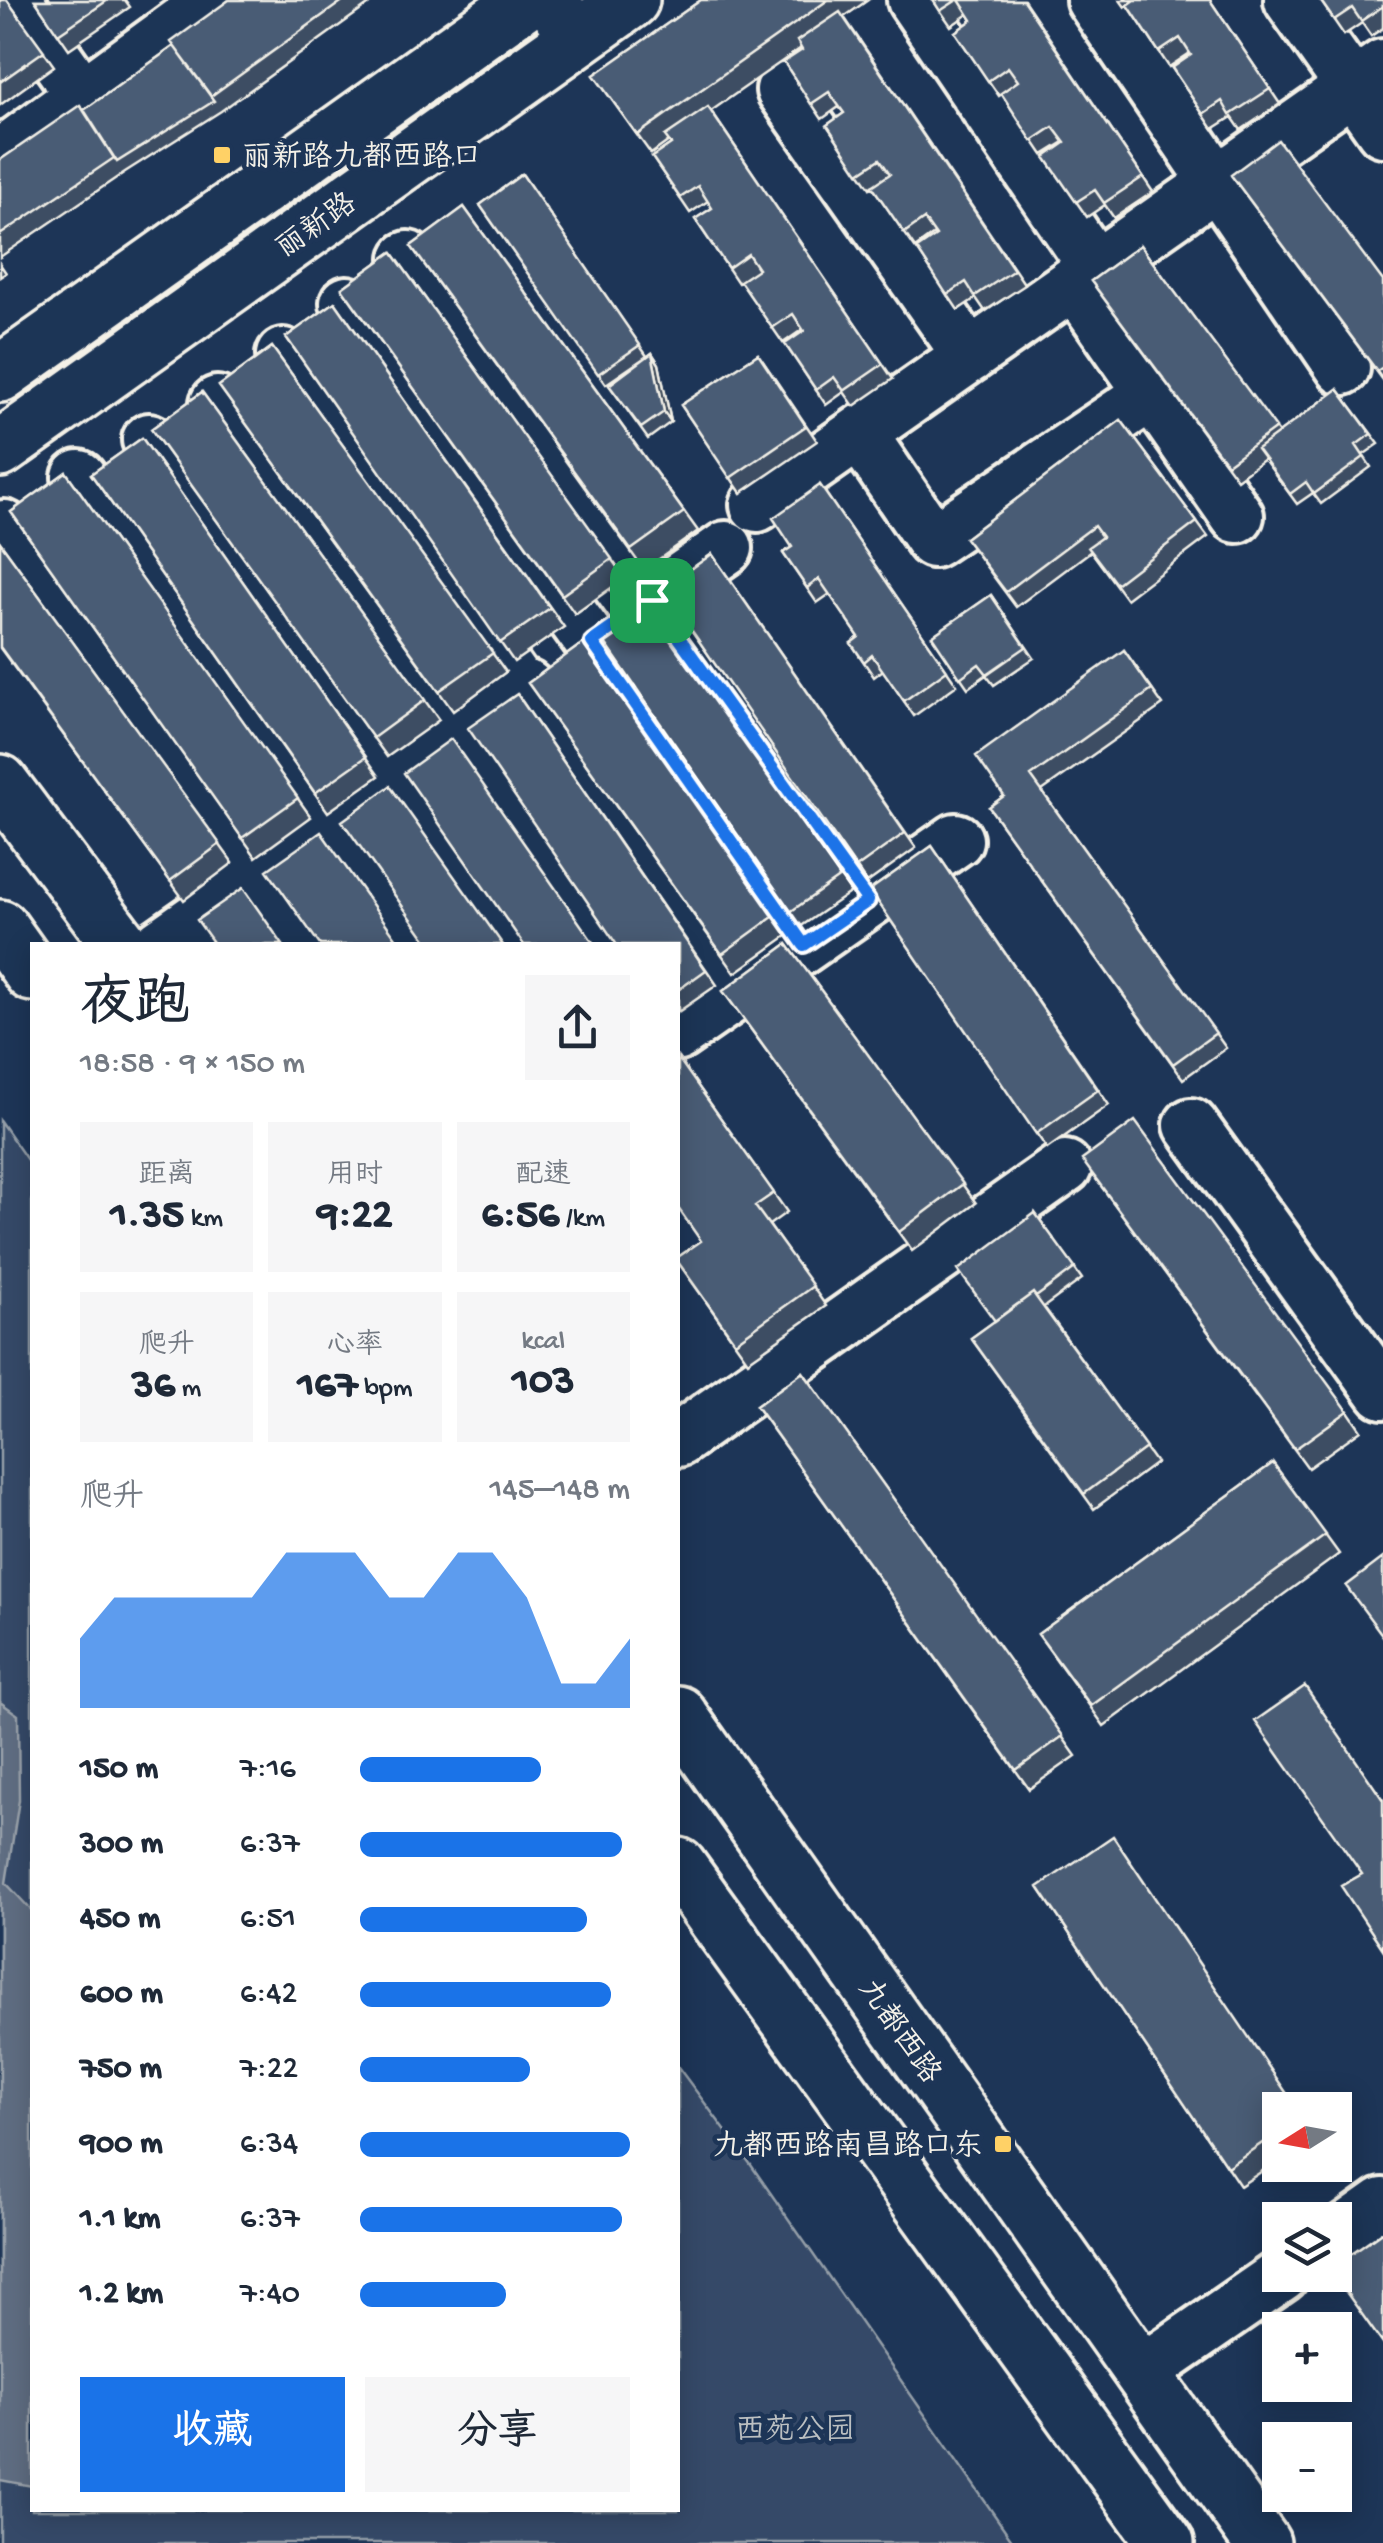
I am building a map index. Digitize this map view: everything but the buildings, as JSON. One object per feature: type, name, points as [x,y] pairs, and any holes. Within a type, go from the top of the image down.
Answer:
[{"type":"main road","name":"丽新路","points":[[0,374],[526,0]]},
{"type":"main road","name":"丽新路","points":[[0,449],[564,19],[631,0]]},
{"type":"main road","points":[[0,783],[118,942]]},
{"type":"main road","points":[[0,928],[30,969]]},
{"type":"main road","name":"九都西路","points":[[680,1717],[1262,2543]]},
{"type":"main road","points":[[680,1869],[1166,2543]]},
{"type":"street","points":[[15,0],[83,96]]},
{"type":"street","points":[[0,156],[83,96],[154,18],[214,0]]},
{"type":"street","points":[[914,0],[1086,275],[1152,394],[1237,516]]},
{"type":"street","points":[[1093,0],[1343,368]]},
{"type":"street","points":[[1292,0],[1368,77],[1383,130]]},
{"type":"street","points":[[758,505],[1368,77]]},
{"type":"street","points":[[783,90],[970,356]]},
{"type":"street","points":[[408,258],[868,901]]},
{"type":"street","points":[[347,303],[592,642],[804,945]]},
{"type":"street","points":[[283,355],[736,993]]},
{"type":"street","points":[[860,434],[933,541],[1152,394]]},
{"type":"street","points":[[217,403],[604,942]]},
{"type":"street","points":[[149,440],[510,942]]},
{"type":"street","points":[[79,477],[414,942]]},
{"type":"street","points":[[4,528],[298,942]]},
{"type":"street","points":[[164,942],[726,548]]},
{"type":"street","points":[[680,1033],[956,840]]},
{"type":"street","points":[[1191,1125],[1383,1392]]},
{"type":"street","points":[[680,1439],[1065,1167]]},
{"type":"street","points":[[1352,2226],[1383,2205]]},
{"type":"street","points":[[1142,2372],[1262,2289]]},
{"type":"green space","name":"西苑公园","points":[[0,1121],[30,1164],[30,2512],[680,2512],[680,2070],[751,2165],[1014,2543],[0,2543]]},
{"type":"shaded area","points":[[0,1702],[18,1715],[19,1800],[6,1883],[30,1909],[30,2486],[0,2480]]},
{"type":"place","name":"丽新路九都西路口","points":[[222,155]]},
{"type":"place","name":"九都西路南昌路口东","points":[[1003,2144]]},
{"type":"route","points":[[652,600],[868,901],[804,945],[592,642],[652,600]]}]
